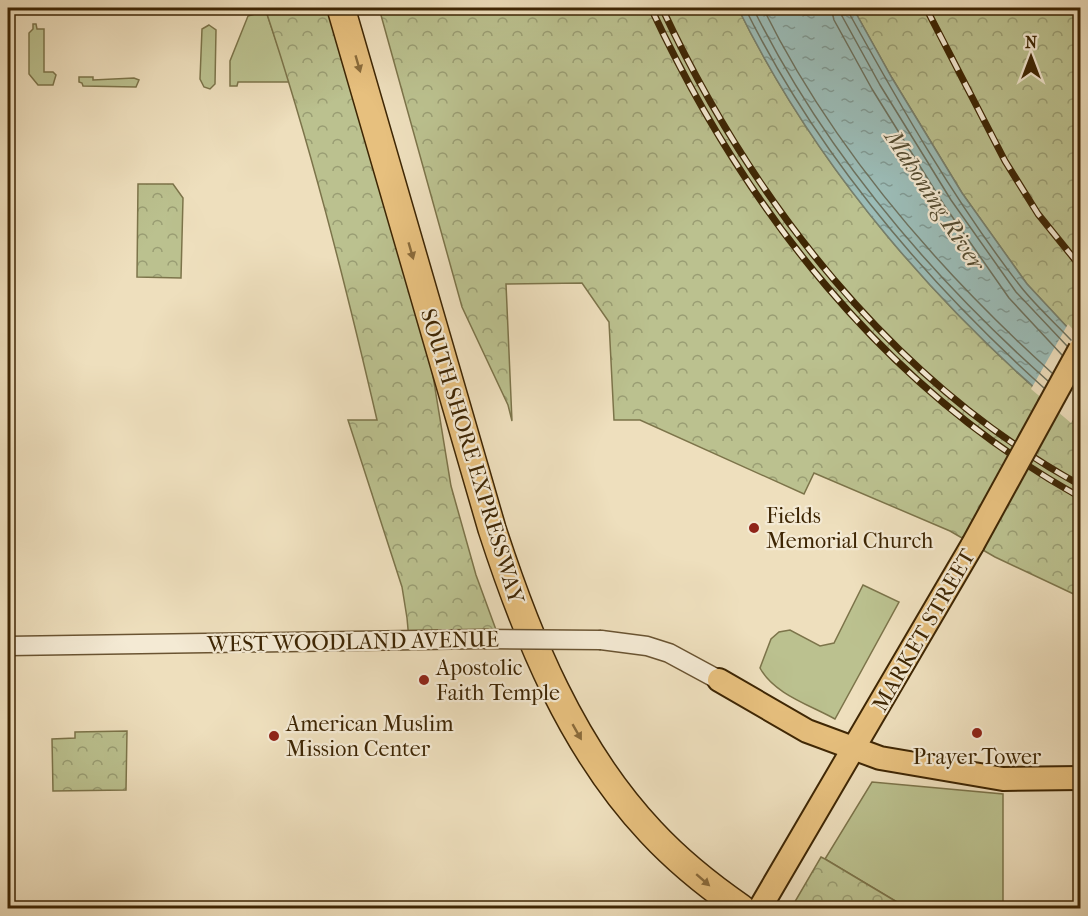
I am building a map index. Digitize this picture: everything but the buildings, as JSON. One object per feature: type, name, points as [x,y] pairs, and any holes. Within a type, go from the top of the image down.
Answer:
[{"type":"highway","name":"SOUTH SHORE EXPRESSWAY","points":[[341,8],[492,529],[511,588],[564,709],[585,745],[651,833],[705,883],[741,909]]},
{"type":"main road","name":"MARKET STREET","points":[[760,909],[973,544],[1080,349]]},
{"type":"main road","name":"WEST WOODLAND AVENUE","points":[[719,680],[807,731],[880,758],[1002,779],[1080,778]]},
{"type":"street","name":"WEST WOODLAND AVENUE","points":[[8,646],[484,639],[626,641],[669,653],[719,680]]},
{"type":"green space","points":[[265,8],[341,8],[415,266],[451,486],[476,575],[499,638],[409,640],[402,587],[348,420],[377,420],[326,213]]},
{"type":"green space","points":[[379,8],[738,8],[770,68],[806,126],[845,182],[887,236],[979,336],[1080,427],[1080,597],[995,557],[950,531],[814,473],[804,494],[640,420],[614,420],[609,322],[582,283],[506,284],[512,421],[508,405],[462,307]]},
{"type":"green space","points":[[853,8],[1080,8],[1080,341],[1027,284],[962,193],[892,78]]},
{"type":"green space","points":[[266,11],[290,82],[238,82],[237,86],[230,86],[230,61],[248,16]]},
{"type":"green space","points":[[33,24],[36,24],[37,29],[44,29],[44,72],[53,72],[56,75],[53,85],[38,85],[29,74],[29,33],[33,29]]},
{"type":"green space","points":[[209,25],[216,30],[215,84],[210,89],[204,87],[200,79],[202,29]]},
{"type":"green space","points":[[79,77],[93,77],[93,80],[134,78],[139,80],[136,87],[83,86],[79,82]]},
{"type":"green space","points":[[138,184],[173,184],[183,198],[181,278],[137,277]]},
{"type":"green space","points":[[863,585],[899,602],[835,719],[783,692],[766,677],[760,668],[771,639],[779,632],[790,630],[820,646],[834,643]]},
{"type":"green space","points":[[127,731],[126,790],[53,791],[52,739],[75,738],[75,732]]},
{"type":"green space","points":[[872,782],[1003,794],[1003,908],[907,908],[825,859]]},
{"type":"green space","points":[[821,857],[907,908],[798,908],[793,905]]},
{"type":"water","name":"Mahoning River","points":[[738,8],[853,8],[892,78],[962,193],[1027,284],[1080,341],[1080,427],[979,336],[887,236],[845,182],[806,126],[770,68]]},
{"type":"pier","points":[[1068,324],[1080,337],[1080,407],[1071,423],[1031,389]]},
{"type":"railway","points":[[651,8],[688,82],[730,153],[776,222],[827,287],[883,347],[943,403],[1009,453],[1080,497]]},
{"type":"railway","points":[[662,8],[698,80],[739,149],[784,216],[834,280],[888,339],[948,393],[1011,442],[1080,485]]},
{"type":"railway","points":[[926,8],[1005,161],[1038,214],[1080,266]]},
{"type":"place","name":"Fields Memorial Church","points":[[754,528]]},
{"type":"place","name":"Apostolic Faith Temple","points":[[424,680]]},
{"type":"place","name":"Prayer Tower","points":[[977,733]]},
{"type":"place","name":"American Muslim Mission Center","points":[[274,736]]}]
